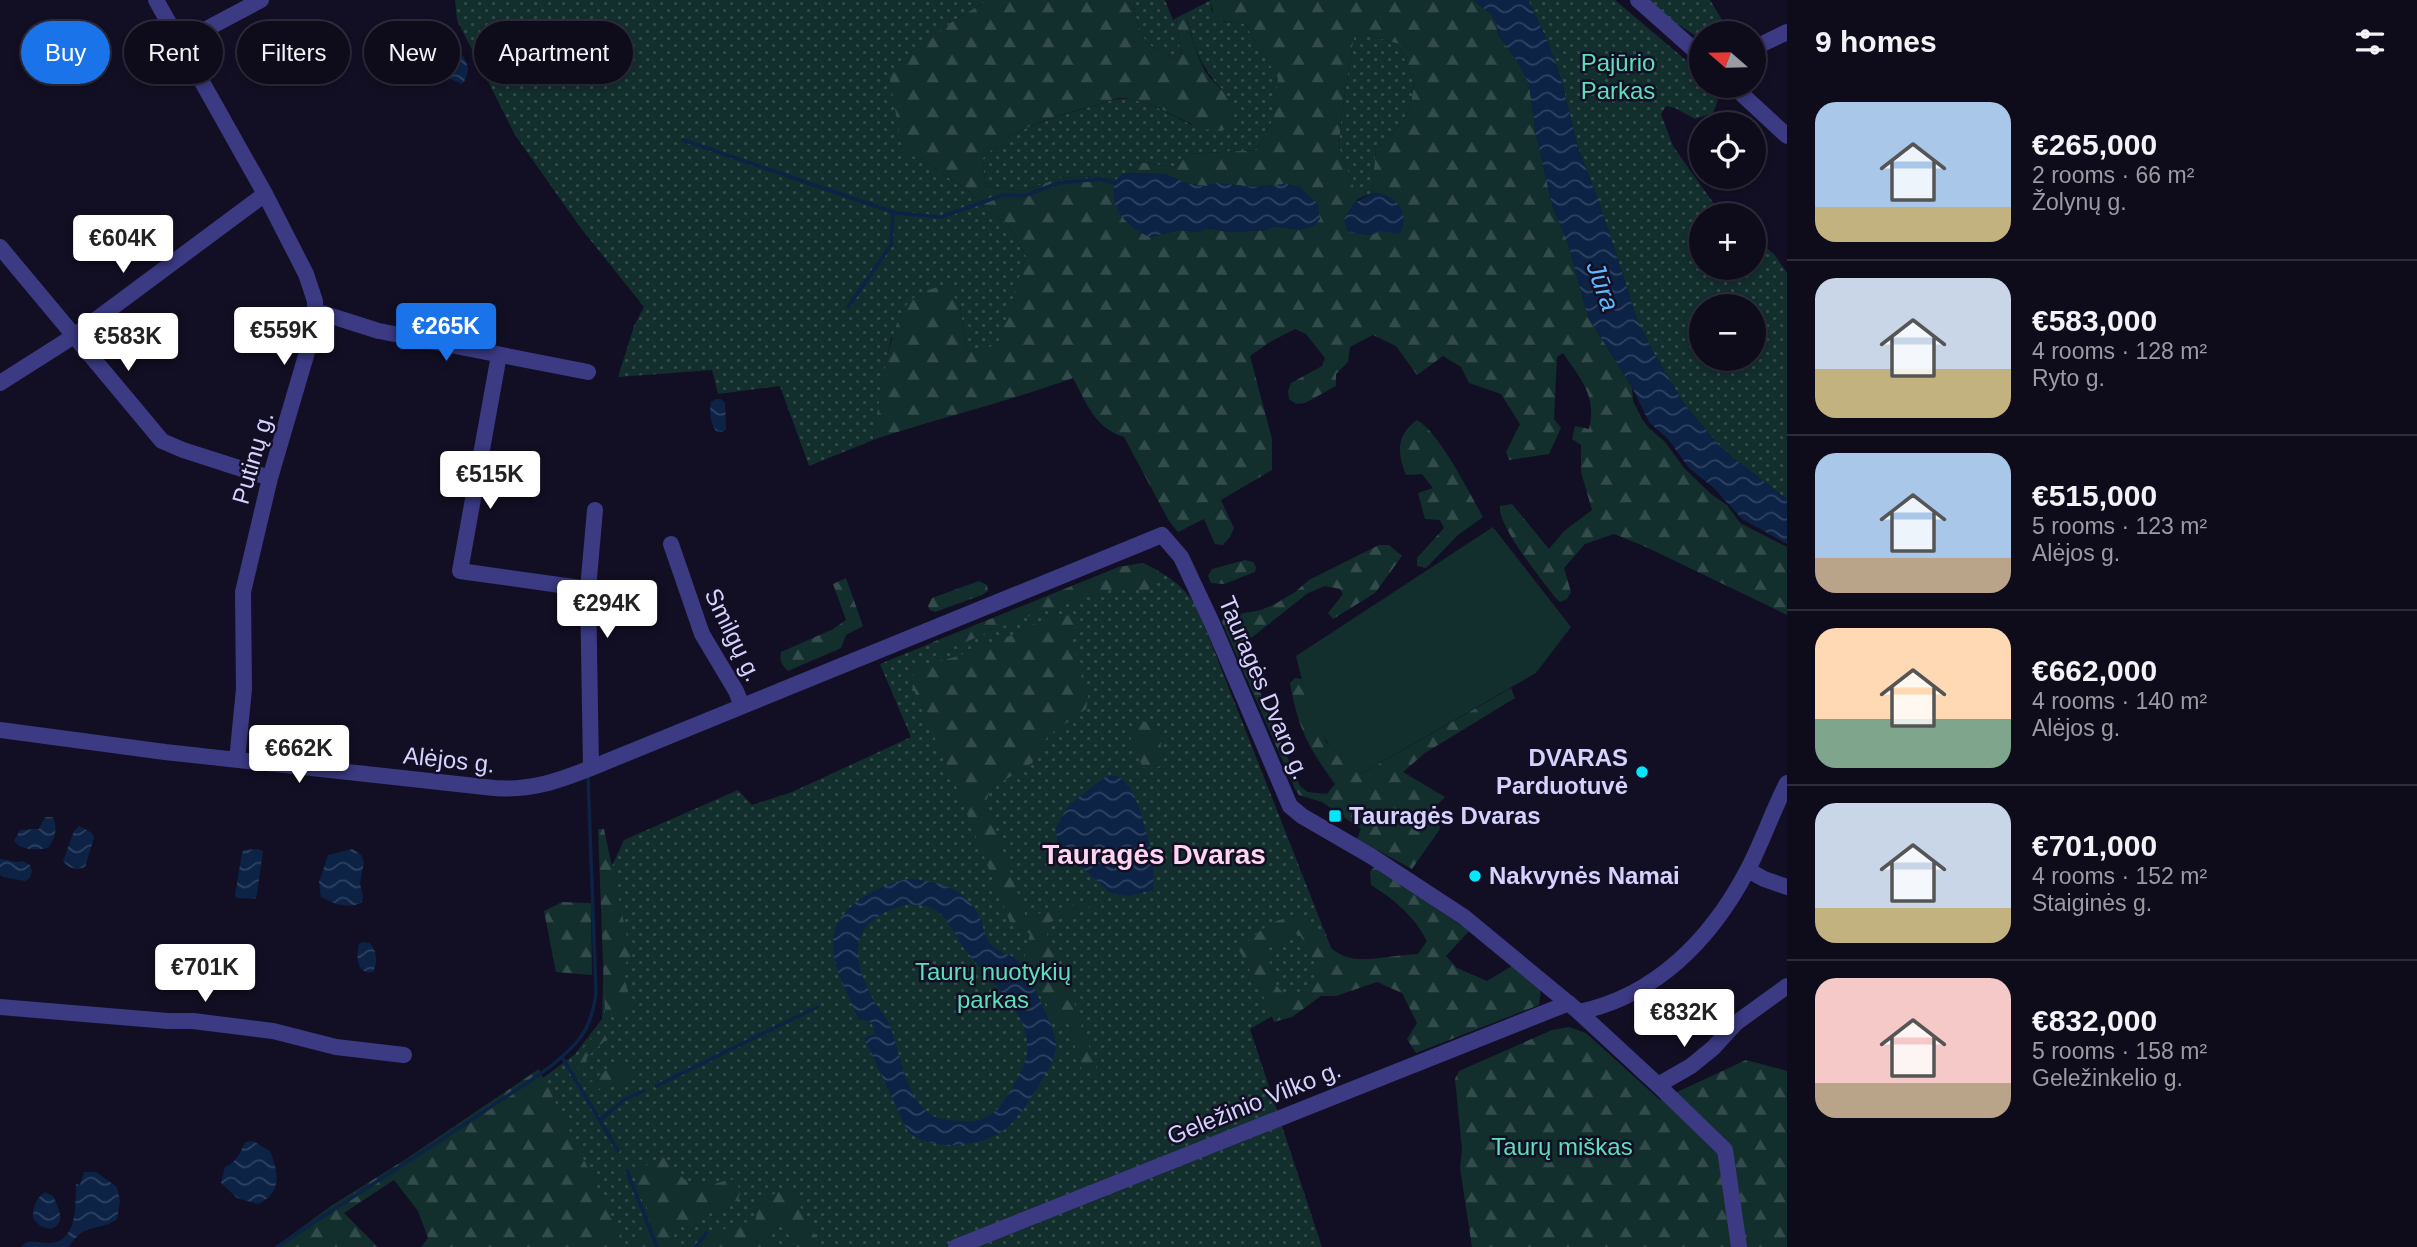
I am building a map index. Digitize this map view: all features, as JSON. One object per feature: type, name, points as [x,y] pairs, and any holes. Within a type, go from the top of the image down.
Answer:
[{"type":"street","name":"Putinų g.","points":[[156,0],[168,21]]},
{"type":"street","points":[[221,21],[261,0]]},
{"type":"street","points":[[1638,0],[1689,45]]},
{"type":"street","points":[[1766,42],[1787,32]]},
{"type":"street","name":"Putinų g.","points":[[203,84],[306,274],[312,287],[316,311],[312,338],[270,478],[243,592],[244,689],[237,760]]},
{"type":"street","points":[[1746,98],[1787,136]]},
{"type":"street","points":[[0,383],[74,336],[265,194]]},
{"type":"street","points":[[0,247],[162,441],[270,478]]},
{"type":"street","points":[[316,311],[379,331],[588,372]]},
{"type":"street","points":[[499,355],[460,571],[588,589]]},
{"type":"street","points":[[591,768],[588,589],[595,510]]},
{"type":"street","name":"Tauragės Dvaro g.","points":[[591,768],[1162,535],[1181,556],[1290,806],[1464,917],[1574,1008]]},
{"type":"street","name":"Smilgų g.","points":[[671,544],[702,634],[736,691],[741,706]]},
{"type":"street","name":"Alėjos g.","points":[[0,730],[237,760],[512,789],[542,786],[591,768]]},
{"type":"street","points":[[1574,1008],[1618,1002],[1657,980],[1715,923],[1748,870],[1787,783]]},
{"type":"street","points":[[1748,870],[1787,887]]},
{"type":"street","points":[[1658,1085],[1691,1066],[1713,1048],[1736,1023],[1787,986]]},
{"type":"street","points":[[0,1007],[205,1022],[273,1031],[336,1047],[404,1055]]},
{"type":"street","points":[[1574,1008],[1725,1150],[1739,1247]]},
{"type":"street","name":"Geležinio Vilko g.","points":[[956,1247],[1574,1008]]},
{"type":"green space","points":[[455,0],[988,0],[950,23],[903,153],[923,159],[964,187],[989,213],[1007,223],[1026,256],[999,345],[967,352],[960,305],[891,338],[873,440],[809,466],[780,386],[718,394],[712,370],[618,377],[634,326],[644,307],[580,227],[515,135],[489,84],[633,84],[633,21],[474,21],[474,54],[460,21],[457,20]]},
{"type":"green space","points":[[988,0],[1134,0],[1138,23],[1145,40],[1154,48],[1175,58],[1181,55],[1176,18],[1186,13],[1193,42],[1204,69],[1232,104],[1234,111],[1229,127],[1221,130],[1201,128],[1154,106],[1119,98],[1020,131],[982,159],[986,186],[1024,191],[1059,178],[1094,176],[1116,180],[1114,183],[1150,237],[1179,230],[1199,232],[1207,228],[1231,232],[1266,230],[1274,226],[1300,230],[1301,188],[1287,184],[1254,187],[1217,183],[1207,186],[1189,184],[1164,174],[1131,173],[1137,162],[1175,167],[1190,154],[1257,150],[1273,119],[1278,78],[1245,24],[1221,20],[1214,13],[1211,0],[1473,0],[1491,14],[1498,34],[1529,84],[1536,135],[1553,208],[1568,243],[1588,317],[1632,387],[1633,401],[1649,428],[1665,442],[1684,468],[1727,505],[1740,523],[1787,547],[1787,615],[1614,534],[1585,544],[1564,568],[1571,592],[1567,599],[1560,602],[1554,596],[1512,538],[1505,526],[1500,506],[1512,504],[1549,549],[1564,531],[1592,510],[1581,472],[1581,445],[1572,439],[1575,426],[1589,429],[1591,407],[1586,388],[1563,353],[1557,357],[1554,419],[1561,428],[1549,454],[1509,460],[1506,452],[1520,424],[1501,394],[1469,383],[1461,367],[1443,356],[1417,375],[1396,346],[1373,335],[1350,347],[1348,362],[1336,374],[1336,386],[1305,403],[1296,404],[1289,399],[1291,383],[1322,366],[1325,358],[1306,334],[1295,329],[1270,342],[1250,356],[1272,439],[1272,470],[1221,500],[1234,528],[1223,545],[1215,544],[1204,519],[1178,532],[1169,521],[1124,437],[1106,428],[1099,421],[1073,378],[873,440],[891,344],[904,309],[912,299],[924,291],[947,286],[960,305],[967,352],[998,345],[1026,256],[1007,223],[989,213],[964,187],[923,159],[903,154],[889,75],[950,23]],"holes":[[[1355,31],[1399,44],[1414,83],[1411,103],[1404,119],[1390,137],[1381,140],[1376,146],[1372,193],[1378,193],[1384,231],[1370,235],[1355,233],[1344,219],[1358,199],[1339,147],[1341,117]]]},
{"type":"green space","points":[[1134,0],[1165,0],[1173,20],[1176,18],[1181,56],[1175,58],[1154,48],[1145,40],[1138,23]]},
{"type":"green space","points":[[1211,0],[1211,10],[1224,22],[1245,24],[1279,79],[1273,119],[1257,150],[1190,154],[1175,167],[1138,162],[1131,173],[1123,174],[1116,180],[1094,176],[1059,178],[1024,191],[986,186],[982,159],[1006,139],[1048,119],[1110,101],[1128,99],[1156,107],[1191,125],[1222,89],[1207,71],[1198,54],[1186,13]]},
{"type":"green space","name":"Pajūrio Parkas","points":[[1528,0],[1615,0],[1689,63],[1689,98],[1717,98],[1713,112],[1689,112],[1689,116],[1666,106],[1661,114],[1673,146],[1689,169],[1689,189],[1703,189],[1713,203],[1689,203],[1689,280],[1766,280],[1766,248],[1787,273],[1787,499],[1717,443],[1684,404],[1652,350],[1637,319],[1599,202],[1577,145],[1562,82],[1548,42]]},
{"type":"green space","points":[[1647,0],[1710,0],[1723,21],[1689,21],[1689,31]]},
{"type":"green space","points":[[1355,31],[1399,44],[1414,83],[1411,103],[1404,119],[1390,137],[1381,140],[1376,146],[1372,193],[1358,199],[1339,147],[1341,117]]},
{"type":"green space","points":[[1417,420],[1444,450],[1483,517],[1458,535],[1426,568],[1417,566],[1417,558],[1444,528],[1440,520],[1425,519],[1418,493],[1433,488],[1422,474],[1406,475],[1401,459],[1402,438]]},
{"type":"green space","points":[[1493,527],[1571,627],[1536,673],[1361,774],[1346,764],[1324,738],[1310,707],[1296,656]]},
{"type":"green space","points":[[1379,545],[1389,545],[1402,556],[1375,593],[1333,619],[1328,613],[1343,594],[1340,589],[1325,586],[1308,593],[1246,642],[1269,716],[1300,786],[1308,792],[1327,794],[1335,784],[1311,748],[1301,725],[1290,683],[1295,678],[1302,679],[1326,742],[1361,774],[1511,688],[1515,698],[1425,753],[1403,772],[1445,797],[1435,807],[1440,829],[1412,869],[1357,839],[1361,829],[1322,802],[1299,795],[1222,622],[1224,617],[1261,610],[1275,604],[1309,580]]},
{"type":"green space","points":[[1245,560],[1253,562],[1255,572],[1224,584],[1211,583],[1208,576],[1212,569]]},
{"type":"green space","name":"Taurų nuotykių parkas","points":[[1143,563],[1173,581],[1197,607],[1339,968],[1334,980],[1250,1029],[1322,1247],[448,1247],[480,1125],[575,1054],[602,1019],[606,879],[624,840],[738,790],[752,805],[792,792],[911,737],[880,664],[1119,567]]},
{"type":"green space","points":[[1143,563],[1157,570],[1158,581],[1148,590],[1110,590],[1023,618],[937,654],[929,650],[933,642],[1119,567]]},
{"type":"green space","points":[[846,578],[863,626],[846,635],[841,648],[788,671],[780,657],[781,652],[833,629],[846,620],[833,584]]},
{"type":"green space","points":[[979,581],[987,585],[988,591],[982,595],[935,612],[930,610],[928,606],[932,598]]},
{"type":"green space","points":[[1055,614],[1073,616],[1077,623],[1071,642],[1089,691],[1086,709],[1048,736],[1032,763],[990,789],[986,802],[1026,917],[1089,900],[1090,907],[1045,924],[1049,943],[1066,978],[1097,1070],[1083,1074],[1068,1023],[1056,1023],[1024,959],[1030,934],[1010,922],[957,789],[909,679],[921,666],[955,657],[1012,635]]},
{"type":"green space","points":[[1142,721],[1155,726],[1160,738],[1160,766],[1152,770],[1143,767],[1132,746],[1129,730],[1134,723]]},
{"type":"green space","points":[[598,829],[604,829],[631,956],[624,966],[630,1012],[605,1015]]},
{"type":"green space","points":[[1376,866],[1469,931],[1446,956],[1457,968],[1487,981],[1512,966],[1541,989],[1539,1005],[1416,1053],[1407,1039],[1417,1023],[1402,993],[1377,982],[1336,996],[1321,996],[1292,1017],[1274,1022],[1239,950],[1270,924],[1287,918],[1309,919],[1320,937],[1332,949],[1355,959],[1418,954],[1427,941],[1403,909],[1371,885],[1370,871]],"holes":[[[1299,934],[1314,963],[1316,983],[1287,998],[1277,986],[1266,950]]]},
{"type":"green space","points":[[562,902],[591,903],[592,975],[556,972],[544,911]]},
{"type":"green space","name":"Taurų miškas","points":[[1569,1027],[1586,1033],[1660,1100],[1746,1060],[1787,1071],[1787,1247],[1472,1247],[1460,1168],[1462,1149],[1455,1079],[1459,1071],[1552,1030]]},
{"type":"green space","points":[[598,1034],[605,1035],[607,1039],[587,1057],[586,1063],[576,1070],[571,1062]]},
{"type":"green space","points":[[616,1062],[623,1064],[629,1075],[624,1082],[618,1086],[603,1086],[592,1094],[586,1086]]},
{"type":"green space","points":[[539,1069],[627,1247],[421,1247],[428,1238],[418,1211],[394,1180],[344,1213],[378,1247],[275,1247],[331,1206]]},
{"type":"green space","points":[[663,1156],[689,1182],[709,1185],[729,1179],[737,1181],[740,1193],[738,1200],[677,1229],[668,1247],[633,1247],[653,1223],[633,1173]]},
{"type":"green space","points":[[789,1185],[821,1247],[796,1247],[780,1222],[770,1226],[770,1247],[701,1247],[725,1228],[755,1222],[759,1203]]},
{"type":"water","name":"Jūra","points":[[1473,0],[1528,0],[1548,42],[1562,82],[1577,145],[1599,202],[1637,319],[1684,404],[1717,443],[1787,499],[1787,544],[1742,519],[1714,488],[1689,468],[1668,439],[1649,422],[1632,387],[1588,317],[1568,243],[1553,208],[1536,135],[1529,84],[1498,34],[1491,14]]},
{"type":"water","points":[[460,53],[468,67],[462,84],[460,83]]},
{"type":"water","points":[[1123,174],[1164,174],[1189,184],[1206,186],[1217,183],[1254,187],[1287,184],[1301,188],[1318,204],[1320,219],[1314,226],[1300,230],[1274,226],[1266,230],[1231,232],[1207,228],[1199,232],[1179,230],[1150,237],[1126,222],[1116,207],[1116,180]]},
{"type":"water","points":[[1372,193],[1387,196],[1399,205],[1404,217],[1401,232],[1397,234],[1384,231],[1370,235],[1348,232],[1344,219],[1353,204]]},
{"type":"water","points":[[716,399],[725,403],[726,429],[722,432],[716,431],[710,417],[711,402]]},
{"type":"water","points":[[1114,775],[1131,789],[1153,856],[1153,890],[1128,896],[1111,893],[1071,858],[1057,841],[1056,828],[1068,806],[1105,777]]},
{"type":"water","points":[[45,817],[53,817],[55,826],[54,837],[48,848],[25,848],[14,841],[20,830],[39,829]]},
{"type":"water","points":[[79,826],[92,833],[94,838],[85,867],[75,869],[63,861],[74,831]]},
{"type":"water","points":[[353,849],[361,855],[364,862],[360,884],[362,902],[347,906],[321,897],[319,882],[328,855]]},
{"type":"water","points":[[244,850],[263,851],[255,899],[237,898],[235,895]]},
{"type":"water","points":[[0,859],[22,861],[30,865],[30,878],[25,881],[3,877],[0,875]]},
{"type":"water","points":[[908,879],[929,881],[949,887],[966,899],[979,916],[992,946],[1021,963],[1052,1029],[1055,1052],[1041,1082],[1009,1126],[987,1139],[944,1145],[931,1143],[908,1132],[864,1038],[875,1033],[871,1022],[858,1019],[839,975],[833,947],[834,933],[839,921],[858,901]],"holes":[[[907,904],[930,908],[942,915],[965,950],[1015,1009],[1022,1023],[1027,1052],[1024,1065],[1002,1104],[993,1113],[979,1120],[944,1119],[933,1116],[922,1107],[909,1085],[889,1023],[874,1001],[860,968],[859,940],[865,929],[874,919]]]},
{"type":"water","points":[[370,943],[375,954],[373,972],[363,971],[358,964],[359,944]]},
{"type":"water","points":[[253,1141],[270,1151],[276,1175],[275,1188],[258,1204],[237,1198],[221,1183],[225,1167],[235,1160],[245,1142]]},
{"type":"water","points":[[84,1172],[96,1172],[117,1187],[120,1201],[117,1219],[81,1233],[69,1247],[21,1247],[30,1242],[57,1242],[65,1237],[75,1212],[76,1184],[80,1185]]},
{"type":"water","points":[[45,1192],[53,1196],[60,1213],[58,1224],[51,1228],[43,1227],[33,1218],[35,1204]]},
{"type":"waterway","points":[[683,140],[896,213],[941,217],[1003,195],[1024,196],[1058,183],[1100,179],[1114,183]]},
{"type":"waterway","points":[[848,307],[891,245],[893,212]]},
{"type":"waterway","points":[[277,1247],[539,1075],[561,1058],[583,1033],[591,1016],[596,993],[588,777]]},
{"type":"waterway","points":[[656,1086],[817,1007]]},
{"type":"waterway","points":[[562,1057],[618,1151]]},
{"type":"waterway","points":[[601,1119],[625,1099],[644,1091]]},
{"type":"waterway","points":[[627,1171],[657,1247]]},
{"type":"waterway","points":[[696,1247],[706,1233]]},
{"type":"place","name":"DVARAS Parduotuvė","points":[[1642,772]]},
{"type":"place","name":"Tauragės Dvaras","points":[[1335,816]]},
{"type":"place","name":"Nakvynės Namai","points":[[1475,876]]},
{"type":"district","name":"Tauragės Dvaras","points":[[1154,854]]}]
